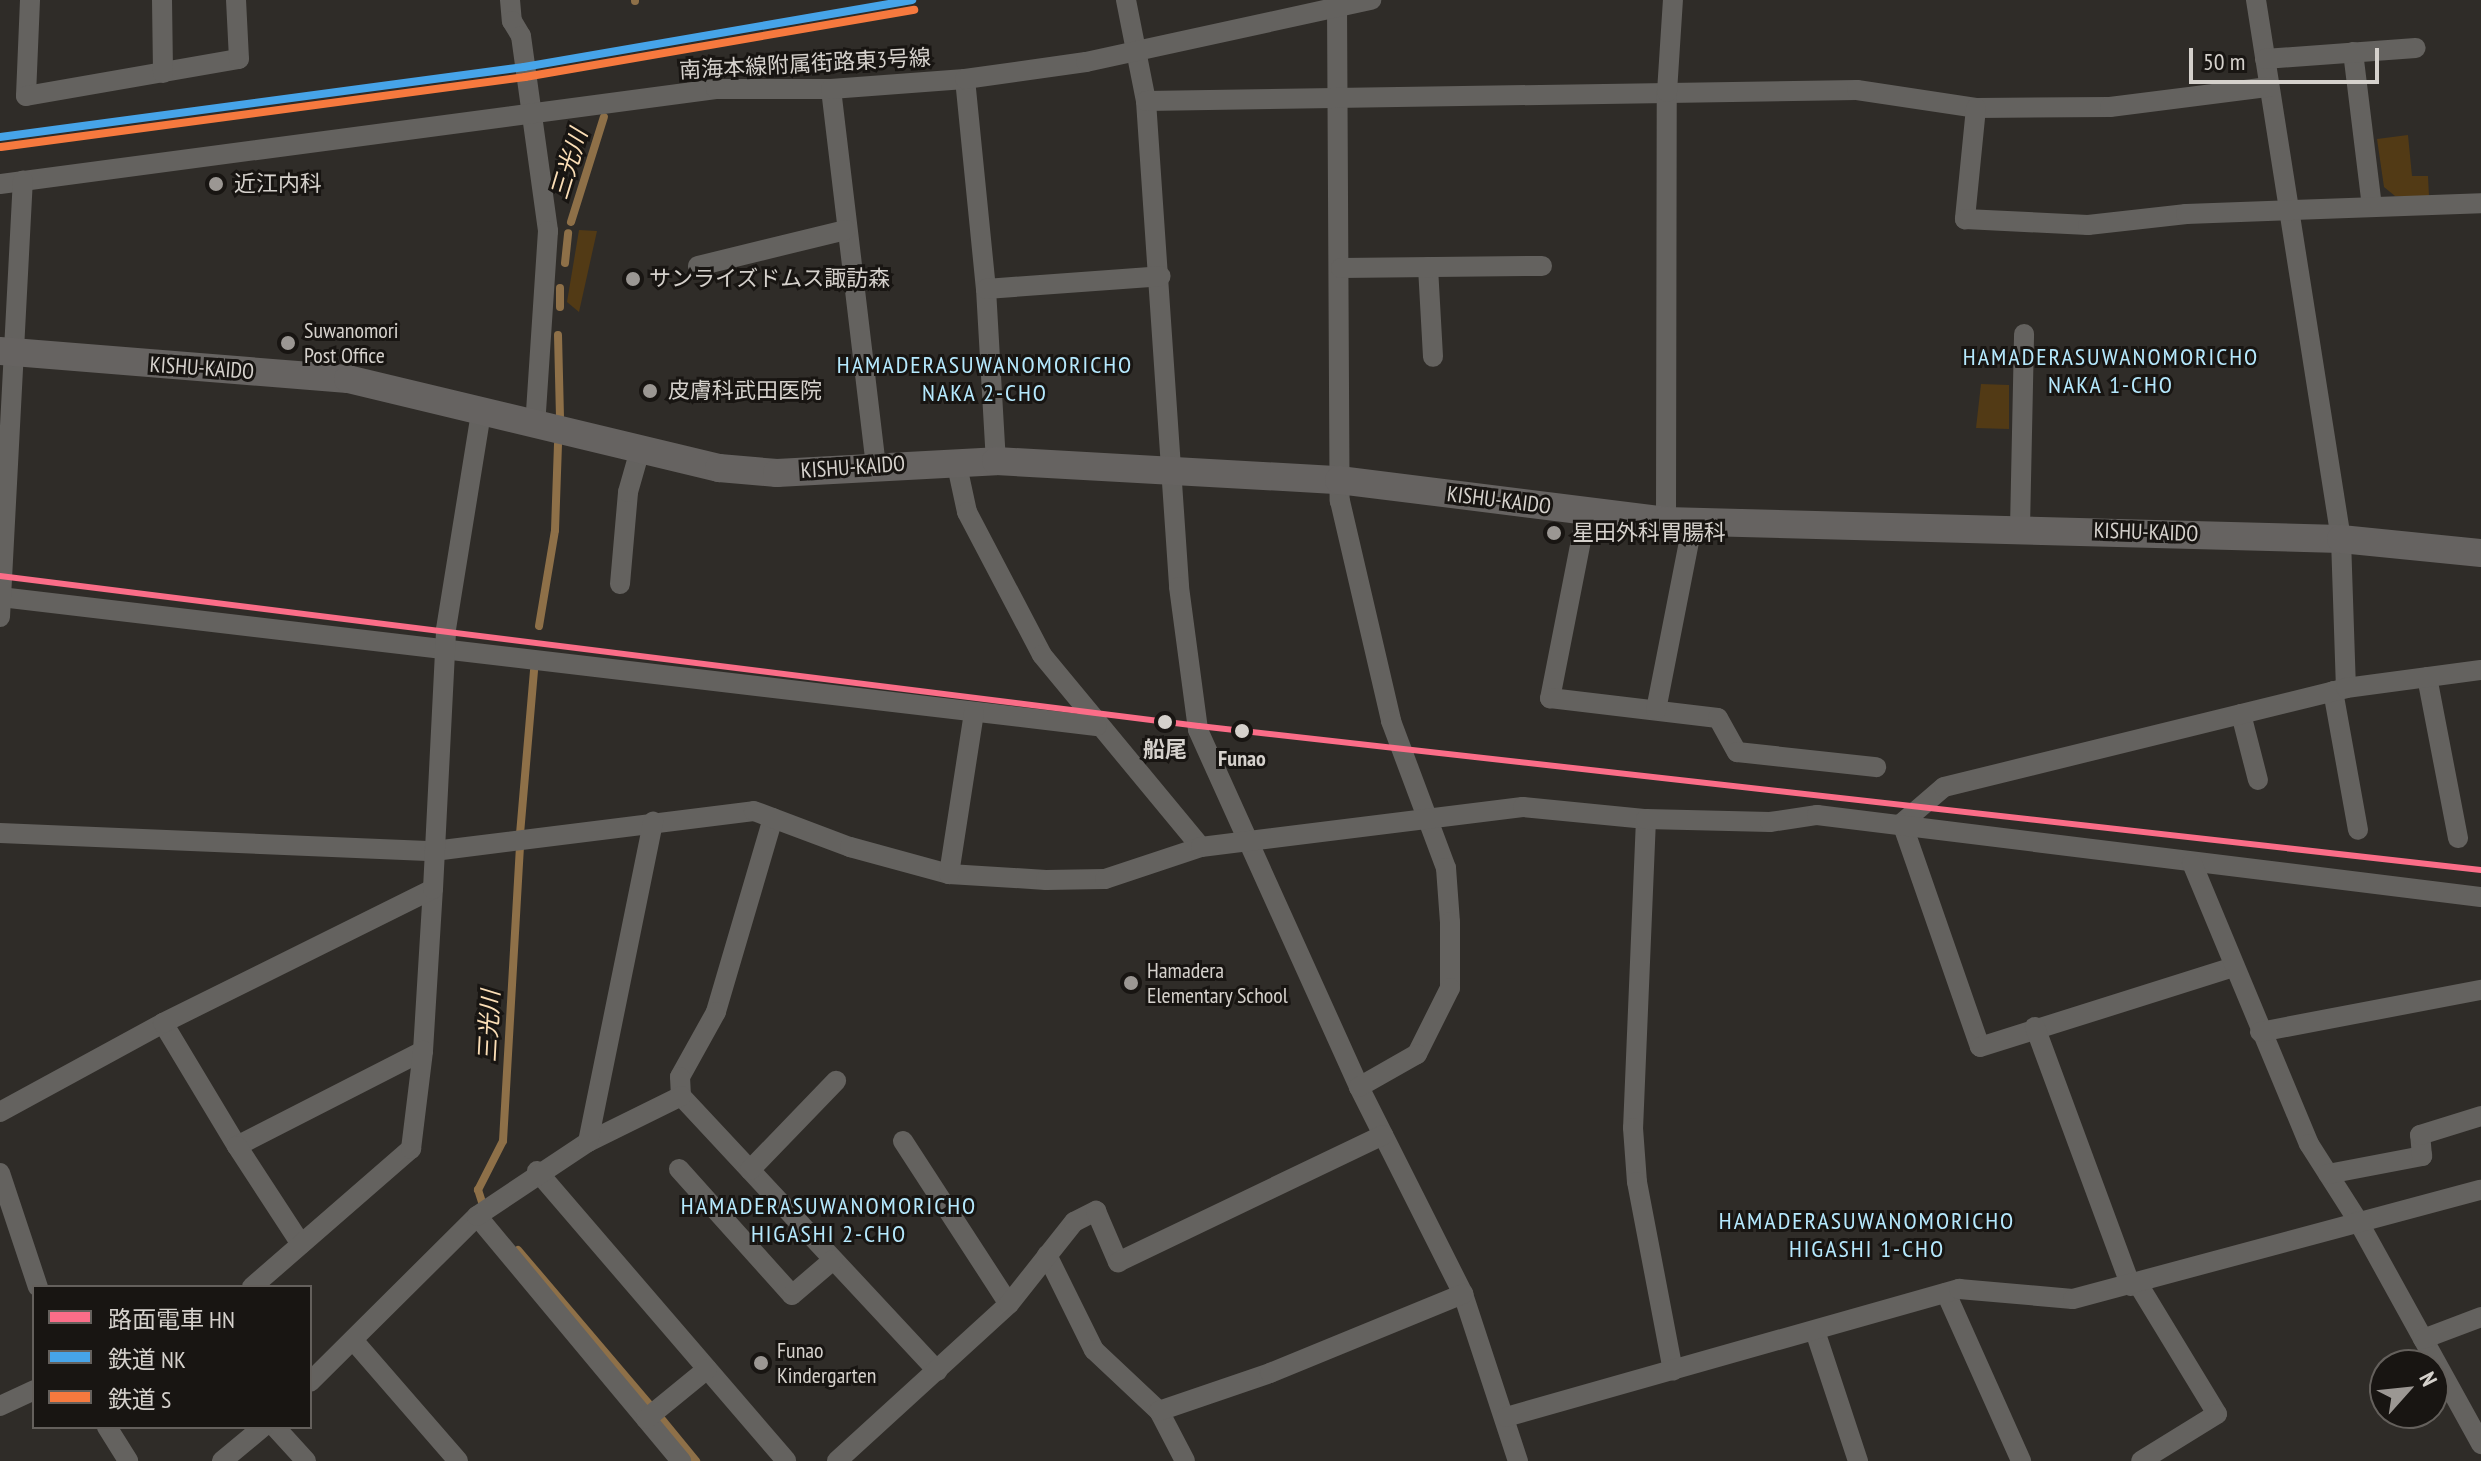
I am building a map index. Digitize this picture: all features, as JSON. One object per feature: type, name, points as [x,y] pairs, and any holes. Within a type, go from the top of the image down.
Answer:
[{"type":"street","points":[[30,0],[26,96],[239,59],[236,0]]},
{"type":"street","points":[[162,0],[163,73]]},
{"type":"street","points":[[510,0],[512,21],[521,36],[548,231],[538,427]]},
{"type":"street","points":[[1126,0],[1146,101],[1192,705],[1198,730],[1252,842],[1359,1087],[1463,1294],[1518,1461]]},
{"type":"street","name":"南海本線附属街路東3号線","points":[[0,184],[716,89],[831,89],[965,79],[1136,52],[1337,4],[1371,0]]},
{"type":"street","points":[[1656,710],[1679,521],[1667,92],[1673,0]]},
{"type":"street","points":[[2256,0],[2341,539],[2340,689],[2358,830]]},
{"type":"street","points":[[1337,4],[1341,268],[1339,480],[1391,721],[1446,868],[1450,988],[1417,1054],[1359,1087]]},
{"type":"street","points":[[2265,59],[2416,48]]},
{"type":"street","points":[[2353,52],[2372,206]]},
{"type":"street","points":[[965,79],[986,289],[996,461]]},
{"type":"street","points":[[1146,101],[1857,90],[1976,108],[2110,107],[2269,87]]},
{"type":"street","points":[[831,89],[876,464]]},
{"type":"street","points":[[1976,108],[1965,219],[2088,225],[2288,209],[2481,203]]},
{"type":"street","points":[[0,617],[9,352],[23,181]]},
{"type":"street","points":[[698,266],[846,230]]},
{"type":"street","points":[[1341,268],[1542,266]]},
{"type":"street","points":[[1428,267],[1433,357]]},
{"type":"street","points":[[986,289],[1161,276]]},
{"type":"street","points":[[2020,528],[2024,334]]},
{"type":"street","name":"KISHU-KAIDO","points":[[9,352],[348,379],[481,414],[719,468],[777,473],[876,464],[996,461],[1339,480],[1679,521],[2341,539],[2481,553]]},
{"type":"street","points":[[254,1285],[411,1149],[423,1051],[443,653],[481,414]]},
{"type":"street","points":[[620,584],[628,492],[640,450]]},
{"type":"street","points":[[956,461],[967,512],[1042,655],[1096,726],[1201,847]]},
{"type":"street","points":[[1587,510],[1550,698],[1718,718],[1737,752],[1876,767]]},
{"type":"street","points":[[0,598],[443,653],[1096,726]]},
{"type":"street","points":[[1902,823],[1944,787],[2340,689],[2481,670]]},
{"type":"street","points":[[2427,677],[2458,838]]},
{"type":"street","points":[[949,874],[974,713]]},
{"type":"street","points":[[2241,714],[2258,780]]},
{"type":"street","points":[[0,833],[434,851],[754,811],[850,847],[949,874],[1105,879],[1201,847],[1523,807],[1646,819],[1770,822],[1817,815],[1902,823],[2192,863],[2481,897]]},
{"type":"street","points":[[773,818],[716,1012],[680,1077],[681,1096],[937,1371]]},
{"type":"street","points":[[1646,819],[1633,1128],[1637,1182],[1673,1371]]},
{"type":"street","points":[[588,1142],[653,822]]},
{"type":"street","points":[[1902,823],[1980,1047],[2035,1027],[2233,967]]},
{"type":"street","points":[[2192,863],[2309,1144],[2358,1221],[2481,1444]]},
{"type":"street","points":[[0,1112],[163,1023],[433,889]]},
{"type":"street","points":[[2260,1032],[2481,990]]},
{"type":"street","points":[[163,1023],[301,1244]]},
{"type":"street","points":[[2035,1027],[2134,1285],[2217,1414],[2141,1461]]},
{"type":"street","points":[[237,1146],[423,1051]]},
{"type":"street","points":[[750,1170],[836,1081]]},
{"type":"street","points":[[312,1380],[494,1202],[537,1171],[588,1142],[681,1096]]},
{"type":"street","points":[[2328,1174],[2422,1156],[2420,1135],[2481,1116]]},
{"type":"street","points":[[837,1461],[1009,1304],[1074,1222],[1096,1211],[1118,1262],[1383,1135]]},
{"type":"street","points":[[903,1141],[1009,1304]]},
{"type":"street","points":[[679,1169],[792,1295],[833,1260]]},
{"type":"street","points":[[537,1171],[786,1461]]},
{"type":"street","points":[[0,1173],[37,1285]]},
{"type":"street","points":[[1506,1417],[1959,1289],[2073,1299],[2481,1190]]},
{"type":"street","points":[[477,1216],[653,1413],[681,1461]]},
{"type":"street","points":[[1047,1255],[1094,1350],[1159,1411],[1185,1461]]},
{"type":"street","points":[[1946,1293],[2021,1461]]},
{"type":"street","points":[[1159,1411],[1270,1373],[1463,1294]]},
{"type":"street","points":[[2423,1339],[2481,1317]]},
{"type":"street","points":[[1815,1331],[1858,1461]]},
{"type":"street","points":[[353,1340],[458,1461]]},
{"type":"street","points":[[653,1413],[707,1369]]},
{"type":"street","points":[[0,1406],[32,1391]]},
{"type":"street","points":[[108,1429],[128,1461]]},
{"type":"street","points":[[222,1461],[261,1429]]},
{"type":"street","points":[[277,1429],[306,1461]]},
{"type":"shaded area","points":[[2408,135],[2412,176],[2428,176],[2429,196],[2395,196],[2384,187],[2377,139]]},
{"type":"shaded area","points":[[579,230],[597,231],[579,312],[567,302]]},
{"type":"shaded area","points":[[1981,384],[2009,385],[2009,429],[1976,428]]},
{"type":"waterway","name":"三光川","points":[[571,222],[604,117]]},
{"type":"waterway","name":"三光川","points":[[565,263],[568,233]]},
{"type":"waterway","name":"三光川","points":[[560,288],[560,307]]},
{"type":"waterway","name":"三光川","points":[[558,335],[560,418]]},
{"type":"waterway","name":"三光川","points":[[539,626],[555,530],[558,444]]},
{"type":"waterway","name":"三光川","points":[[520,834],[534,671]]},
{"type":"waterway","name":"三光川","points":[[482,1202],[478,1190],[503,1141],[520,846]]},
{"type":"waterway","name":"三光川","points":[[518,1250],[650,1405]]},
{"type":"waterway","name":"三光川","points":[[660,1417],[696,1461]]},
{"type":"tram line","name":"HN","points":[[0,576],[1199,726],[2481,870]]},
{"type":"rail line","name":"NK","points":[[0,137],[524,67],[912,0]]},
{"type":"rail line","name":"S","points":[[1,147],[525,77],[914,10]]},
{"type":"place","name":"近江内科","points":[[216,184]]},
{"type":"place","name":"サンライズドムス諏訪森","points":[[633,279]]},
{"type":"place","name":"Suwanomori Post Office","points":[[288,343]]},
{"type":"place","name":"皮膚科武田医院","points":[[650,391]]},
{"type":"place","name":"星田外科胃腸科","points":[[1554,533]]},
{"type":"place","name":"船尾","points":[[1165,722]]},
{"type":"place","name":"Funao","points":[[1242,731]]},
{"type":"place","name":"Hamadera Elementary School","points":[[1131,983]]},
{"type":"place","name":"Funao Kindergarten","points":[[761,1363]]},
{"type":"district","name":"HAMADERASUWANOMORICHO NAKA 1-CHO","points":[[2111,371]]},
{"type":"district","name":"HAMADERASUWANOMORICHO NAKA 2-CHO","points":[[985,379]]},
{"type":"district","name":"HAMADERASUWANOMORICHO HIGASHI 2-CHO","points":[[829,1220]]},
{"type":"district","name":"HAMADERASUWANOMORICHO HIGASHI 1-CHO","points":[[1867,1235]]}]
